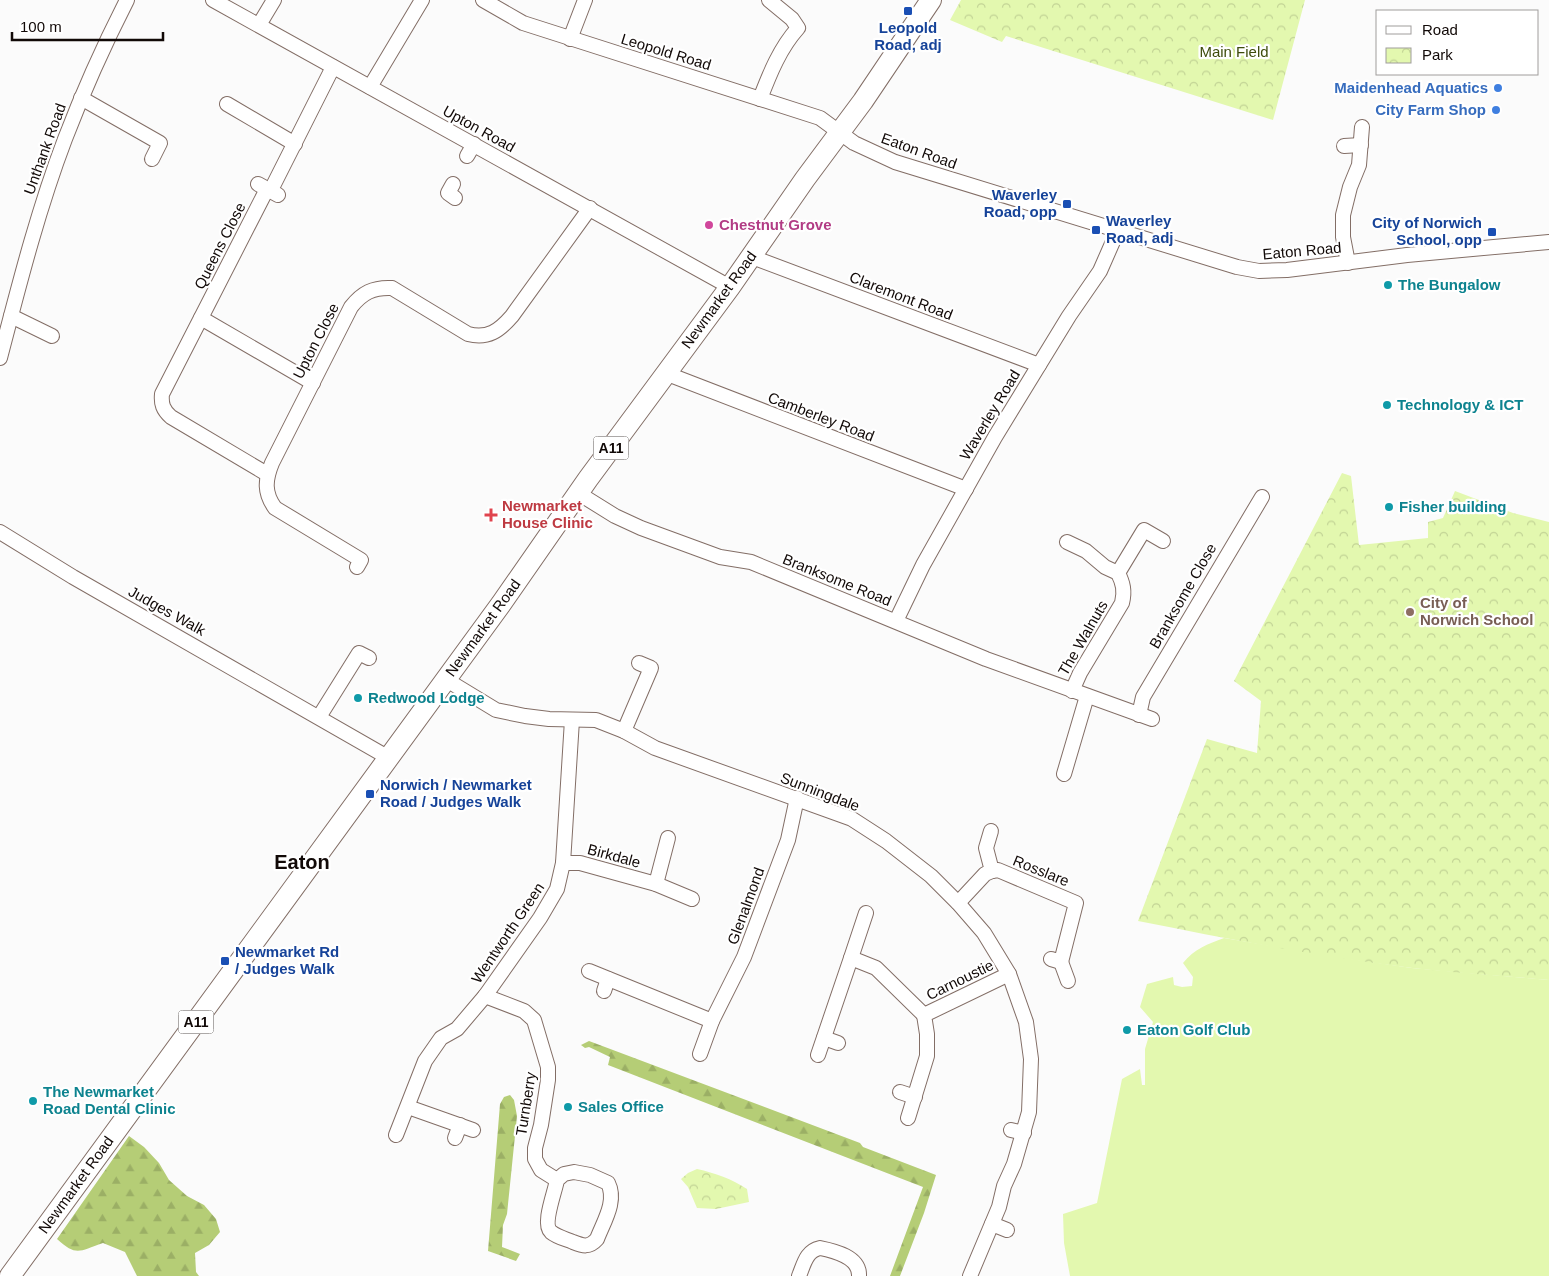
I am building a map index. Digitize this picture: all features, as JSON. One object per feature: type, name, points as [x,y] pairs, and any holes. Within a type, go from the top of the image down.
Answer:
[{"type":"highway","name":"Newmarket Road","points":[[10,1276],[507,596],[578,493],[665,373],[752,257],[863,101],[931,0]]},
{"type":"street","name":"Unthank Road","points":[[0,358],[48,188],[81,98],[127,0]]},
{"type":"street","name":"Upton Road","points":[[213,0],[370,87],[470,150],[590,208],[730,287]]},
{"type":"street","points":[[259,25],[274,0]]},
{"type":"street","points":[[370,87],[422,0]]},
{"type":"street","name":"Leopold Road","points":[[483,0],[522,23],[820,118],[839,133]]},
{"type":"street","points":[[570,39],[586,0]]},
{"type":"street","points":[[760,99],[786,42],[798,28],[792,19],[769,0]]},
{"type":"street","name":"Queens Close","points":[[268,474],[202,436],[164,411],[161,402],[162,394],[269,188],[295,144],[333,67]]},
{"type":"street","points":[[81,98],[160,143],[152,159]]},
{"type":"street","points":[[227,104],[295,144]]},
{"type":"street","points":[[1348,263],[1343,237],[1343,215],[1350,187],[1359,165],[1362,127]]},
{"type":"street","name":"Eaton Road","points":[[839,133],[854,143],[894,162],[1237,267],[1259,271],[1288,270],[1549,242]]},
{"type":"street","points":[[1344,146],[1361,146]]},
{"type":"street","name":"Upton Close","points":[[361,560],[275,508],[267,494],[266,487],[268,474],[350,307],[358,297],[368,291],[379,287],[392,288],[468,334],[487,336],[496,332],[512,316],[590,208]]},
{"type":"street","name":"Waverley Road","points":[[896,621],[923,566],[966,489],[1069,316],[1100,271],[1118,230]]},
{"type":"street","name":"Claremont Road","points":[[752,257],[1039,365]]},
{"type":"street","points":[[11,316],[52,336]]},
{"type":"street","points":[[201,318],[313,383]]},
{"type":"street","name":"Camberley Road","points":[[665,373],[966,489]]},
{"type":"street","name":"Branksome Road","points":[[578,493],[615,516],[641,528],[720,557],[751,562],[974,654],[1145,717]]},
{"type":"street","name":"Branksome Close","points":[[1145,717],[1143,697],[1262,496]]},
{"type":"street","points":[[1071,549],[1086,551],[1105,568],[1118,573],[1144,530],[1163,541]]},
{"type":"street","name":"Judges Walk","points":[[0,532],[73,577],[389,758]]},
{"type":"street","name":"The Walnuts","points":[[1072,691],[1080,672],[1122,603],[1124,594],[1118,573]]},
{"type":"street","points":[[320,717],[360,654]]},
{"type":"street","points":[[624,731],[651,668]]},
{"type":"street","name":"Sunningdale","points":[[445,679],[496,710],[525,716],[596,720],[624,731],[663,751],[852,819],[886,841],[931,876],[958,903],[984,933],[1009,974],[1026,1022],[1031,1059],[1029,1112],[1017,1132],[1014,1164],[970,1276]]},
{"type":"street","points":[[1064,774],[1086,696]]},
{"type":"street","name":"Wentworth Green","points":[[396,1135],[425,1061],[442,1038],[458,1029],[485,996],[558,889],[563,863],[572,720]]},
{"type":"street","name":"Glenalmond","points":[[700,1054],[712,1021],[744,957],[788,840],[797,798]]},
{"type":"street","name":"Rosslare","points":[[990,831],[986,848],[992,871]]},
{"type":"street","name":"Birkdale","points":[[656,884],[668,838]]},
{"type":"street","name":"Birkdale","points":[[563,863],[580,863],[656,884],[692,899]]},
{"type":"street","name":"Rosslare","points":[[958,903],[985,874],[998,870],[1076,903],[1056,960],[1068,981]]},
{"type":"street","points":[[818,1055],[866,913]]},
{"type":"street","name":"Carnoustie","points":[[851,958],[876,968],[924,1014],[927,1034],[927,1056],[908,1118]]},
{"type":"street","points":[[588,971],[606,985],[712,1021]]},
{"type":"street","name":"Carnoustie","points":[[924,1014],[1009,974]]},
{"type":"street","name":"Turnberry","points":[[485,996],[524,1011],[534,1020],[548,1067],[548,1080],[541,1126],[535,1148],[535,1159],[541,1170],[557,1180]]},
{"type":"street","points":[[824,1038],[838,1043]]},
{"type":"street","points":[[900,1092],[915,1097]]},
{"type":"street","points":[[408,1107],[457,1132],[473,1130]]},
{"type":"street","points":[[574,1172],[590,1175],[608,1182],[612,1190],[612,1200],[597,1239],[592,1244],[585,1246],[552,1234],[547,1228],[547,1218],[555,1194],[557,1180],[564,1174],[574,1172]]},
{"type":"street","points":[[992,1224],[1007,1230]]},
{"type":"street","points":[[799,1276],[806,1256],[815,1249],[820,1248],[850,1258],[856,1264],[859,1276]]},
{"type":"green space","name":"Main Field","points":[[961,0],[1305,0],[1273,120],[1006,36],[1002,42],[950,20]]},
{"type":"green space","name":"City of Norwich School","points":[[1342,473],[1351,476],[1359,545],[1428,538],[1428,522],[1443,518],[1455,491],[1513,513],[1549,522],[1549,980],[1429,970],[1343,959],[1138,921],[1207,739],[1257,753],[1261,701],[1234,681]]},
{"type":"green space","points":[[1224,938],[1412,968],[1549,980],[1549,1276],[1070,1276],[1064,1243],[1063,1214],[1097,1203],[1122,1079],[1140,1069],[1142,1085],[1145,1085],[1145,1049],[1153,1022],[1140,1007],[1147,984],[1173,977],[1174,985],[1182,987],[1192,986],[1193,977],[1183,963],[1197,951]]},
{"type":"green space","points":[[589,1041],[860,1143],[863,1147],[936,1175],[900,1276],[890,1276],[923,1187],[608,1065],[610,1057],[581,1045]]},
{"type":"green space","points":[[510,1095],[514,1100],[517,1116],[507,1214],[503,1225],[502,1247],[520,1254],[516,1261],[488,1251],[500,1104],[504,1097]]},
{"type":"green space","points":[[129,1136],[144,1147],[159,1163],[169,1180],[187,1196],[204,1205],[216,1219],[220,1232],[209,1245],[195,1253],[196,1272],[199,1276],[137,1276],[125,1252],[103,1243],[78,1251],[69,1248],[57,1239]]},
{"type":"green space","points":[[697,1169],[723,1177],[747,1189],[749,1202],[716,1209],[697,1208],[688,1187],[681,1179]]},
{"type":"place","name":"Leopold Road, adj","points":[[908,11]]},
{"type":"place","name":"Maidenhead Aquatics","points":[[1498,88]]},
{"type":"place","name":"City Farm Shop","points":[[1496,110]]},
{"type":"place","name":"Waverley Road, opp","points":[[1067,204]]},
{"type":"place","name":"Chestnut Grove","points":[[709,225]]},
{"type":"place","name":"Waverley Road, adj","points":[[1096,230]]},
{"type":"place","name":"City of Norwich School, opp","points":[[1492,232]]},
{"type":"place","name":"The Bungalow","points":[[1388,285]]},
{"type":"place","name":"Technology & ICT","points":[[1387,405]]},
{"type":"place","name":"Fisher building","points":[[1389,507]]},
{"type":"place","name":"Newmarket House Clinic","points":[[491,515]]},
{"type":"place","name":"City of Norwich School","points":[[1410,612]]},
{"type":"place","name":"Redwood Lodge","points":[[358,698]]},
{"type":"place","name":"Norwich / Newmarket Road / Judges Walk","points":[[370,794]]},
{"type":"place","name":"Newmarket Rd / Judges Walk","points":[[225,961]]},
{"type":"place","name":"Eaton Golf Club","points":[[1127,1030]]},
{"type":"place","name":"The Newmarket Road Dental Clinic","points":[[33,1101]]},
{"type":"place","name":"Sales Office","points":[[568,1107]]},
{"type":"district","name":"Eaton","points":[[302,862]]}]
